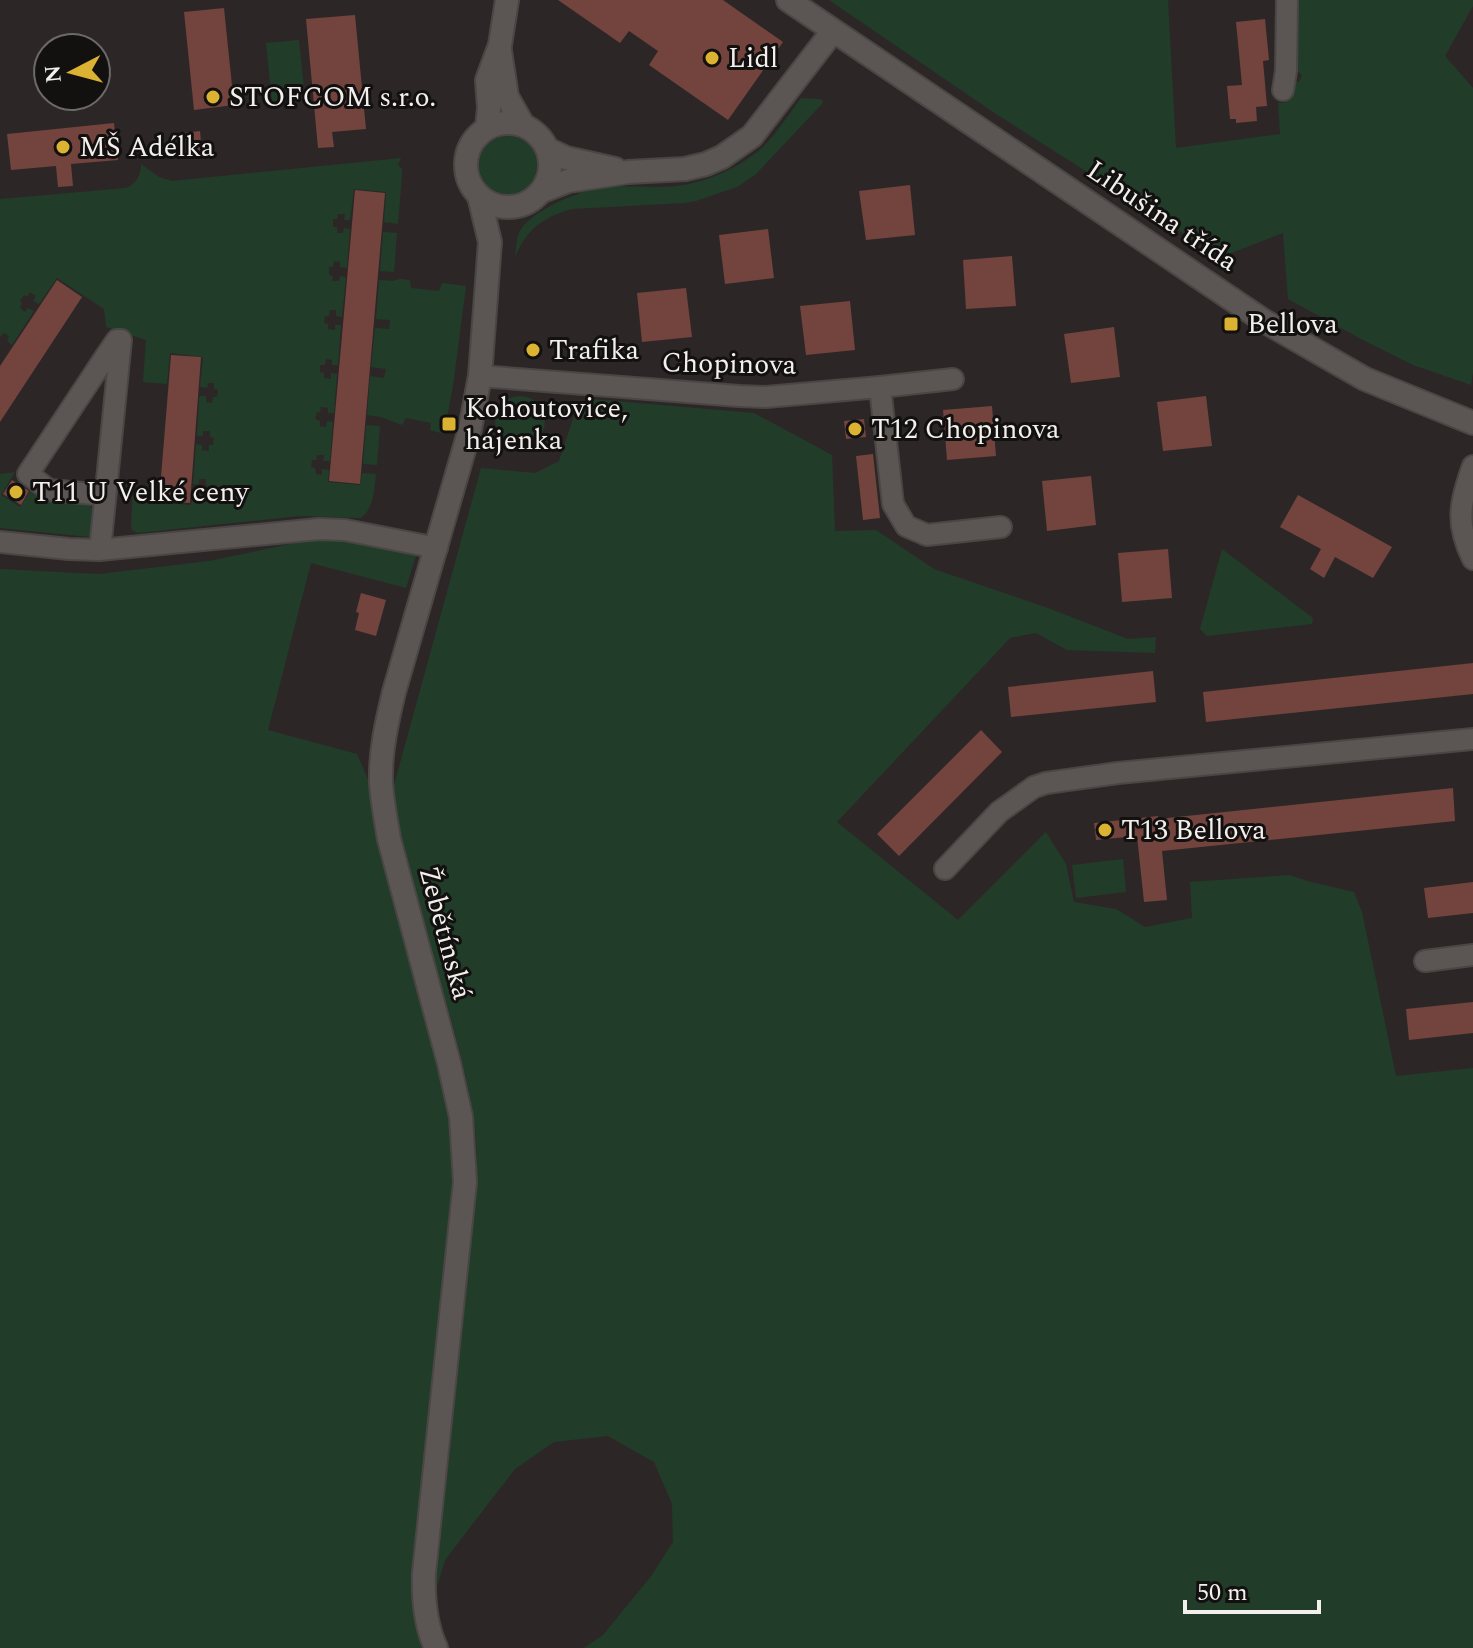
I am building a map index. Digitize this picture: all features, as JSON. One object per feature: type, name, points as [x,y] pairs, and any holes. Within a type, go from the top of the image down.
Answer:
[{"type":"street","points":[[487,128],[487,80],[500,45],[507,0]]},
{"type":"street","name":"Libušina třída","points":[[788,0],[1264,321],[1365,379],[1473,423]]},
{"type":"street","points":[[1283,90],[1287,0]]},
{"type":"street","points":[[542,191],[568,181],[628,172],[685,169],[706,164],[737,147],[764,122],[833,31]]},
{"type":"street","points":[[500,45],[507,97],[523,125]]},
{"type":"street","points":[[504,123],[523,125],[537,133],[547,149],[551,169],[546,185],[528,203],[514,207],[497,206],[479,196],[468,178],[466,161],[471,144],[487,128],[504,123]]},
{"type":"street","points":[[547,149],[566,158],[628,172]]},
{"type":"street","name":"Žebětínská","points":[[436,1648],[427,1622],[424,1573],[465,1182],[464,1145],[449,1063],[389,839],[381,781],[394,692],[470,429],[480,376],[490,242],[479,196]]},
{"type":"street","name":"Žebětínská","points":[[490,242],[514,207]]},
{"type":"street","points":[[99,550],[105,495],[119,356],[121,340],[117,340],[28,474],[49,490],[105,495]]},
{"type":"street","name":"Chopinova","points":[[480,376],[766,397],[953,379]]},
{"type":"street","points":[[880,387],[893,504],[906,526],[927,535],[1001,527]]},
{"type":"street","points":[[1473,466],[1464,491],[1460,516],[1473,559]]},
{"type":"street","points":[[0,542],[99,550],[319,529],[345,530],[437,548]]},
{"type":"street","points":[[945,869],[999,812],[1034,787],[1046,783],[1118,773],[1473,739]]},
{"type":"street","points":[[1425,961],[1473,955]]},
{"type":"green space","points":[[829,0],[1168,0],[1176,148],[1280,134],[1278,103],[1285,103],[1290,82],[1299,82],[1302,75],[1292,66],[1293,0],[1473,0],[1473,6],[1445,56],[1473,88],[1471,385],[1413,365],[1288,299],[1283,233],[1221,257],[993,112]]},
{"type":"green space","points":[[299,40],[305,99],[272,102],[266,43]]},
{"type":"green space","points":[[801,98],[823,101],[755,175],[737,187],[685,203],[562,212],[537,226],[515,257],[518,237],[524,225],[546,208],[579,194],[580,187],[675,186],[715,176],[763,147]]},
{"type":"green space","points":[[508,136],[519,138],[528,145],[535,154],[535,176],[528,185],[519,192],[508,194],[497,192],[488,185],[481,176],[479,165],[481,154],[488,145],[497,138]]},
{"type":"green space","points":[[401,158],[398,165],[402,176],[398,224],[384,222],[386,192],[354,189],[350,220],[344,220],[345,214],[338,214],[337,219],[333,219],[337,233],[343,233],[344,228],[350,229],[347,268],[340,267],[340,262],[334,261],[333,267],[329,267],[332,281],[339,281],[340,276],[346,277],[342,317],[336,316],[336,310],[330,310],[324,323],[328,324],[328,329],[335,330],[335,325],[341,325],[338,365],[332,365],[332,360],[326,359],[325,365],[320,365],[324,378],[331,379],[331,373],[337,374],[334,413],[328,413],[328,408],[321,407],[315,419],[320,421],[320,426],[326,427],[327,421],[333,422],[330,461],[323,461],[324,455],[317,455],[311,467],[315,468],[316,474],[322,475],[322,469],[329,470],[328,482],[360,485],[362,473],[376,474],[369,509],[361,518],[300,516],[138,533],[132,530],[133,488],[159,490],[158,502],[190,505],[192,492],[204,499],[205,493],[209,493],[210,486],[206,485],[206,479],[199,479],[199,484],[193,484],[196,444],[202,445],[202,450],[209,451],[214,438],[210,437],[210,431],[203,431],[203,436],[197,436],[199,398],[206,396],[206,402],[212,403],[218,390],[214,389],[214,383],[208,383],[207,388],[200,387],[203,357],[170,353],[167,384],[143,382],[146,340],[106,327],[104,309],[57,278],[39,304],[33,301],[36,296],[30,292],[27,297],[24,295],[20,308],[25,312],[28,308],[34,311],[12,345],[7,341],[9,336],[4,333],[0,337],[0,199],[126,188],[137,179],[141,164],[159,177],[172,181]]},
{"type":"green space","points":[[383,232],[397,233],[394,272],[380,271]]},
{"type":"green space","points":[[379,280],[410,280],[411,288],[439,291],[442,283],[466,286],[444,434],[430,430],[431,423],[406,418],[402,425],[367,415],[370,376],[384,378],[386,369],[371,367],[375,328],[389,329],[390,320],[376,319]]},
{"type":"green space","points":[[520,396],[537,404],[545,421],[537,438],[520,446],[503,438],[495,421],[503,404]]},
{"type":"green space","points":[[591,399],[754,413],[832,455],[835,531],[876,530],[934,569],[1128,639],[1156,637],[1155,653],[1067,650],[1036,633],[1010,638],[837,822],[958,920],[1046,832],[1066,864],[1074,902],[1116,909],[1145,927],[1192,918],[1190,882],[1289,875],[1354,892],[1362,912],[1396,1076],[1473,1068],[1473,1648],[584,1648],[603,1635],[652,1575],[673,1542],[672,1504],[654,1462],[608,1436],[554,1442],[515,1469],[445,1560],[435,1593],[477,1183],[476,1149],[465,1073],[408,868],[394,785],[481,468],[535,473],[559,461],[576,410]]},
{"type":"green space","points":[[366,425],[380,426],[377,465],[363,464]]},
{"type":"green space","points":[[15,472],[1,495],[20,507],[35,484],[77,499],[94,511],[95,521],[90,537],[0,528],[0,474]]},
{"type":"green space","points":[[319,538],[362,542],[416,556],[406,588],[311,563],[268,730],[357,754],[369,782],[377,842],[438,1066],[449,1119],[453,1182],[412,1573],[414,1611],[422,1648],[0,1648],[0,569],[99,574],[209,561]]},
{"type":"green space","points":[[1222,549],[1313,618],[1312,624],[1207,636],[1200,629]]},
{"type":"green space","points":[[1123,859],[1126,892],[1076,898],[1072,865]]},
{"type":"building","name":"Lidl","points":[[558,0],[723,0],[783,42],[728,120],[649,65],[658,51],[629,31],[620,43]]},
{"type":"building","points":[[224,8],[234,105],[194,110],[184,12]]},
{"type":"building","points":[[355,15],[366,129],[332,132],[334,147],[318,148],[306,19]]},
{"type":"building","points":[[1265,19],[1269,60],[1263,61],[1267,106],[1256,107],[1257,121],[1236,123],[1236,119],[1230,119],[1227,86],[1242,85],[1236,22]]},
{"type":"building","name":"MŠ Adélka","points":[[114,123],[118,160],[71,164],[73,186],[58,187],[56,166],[11,170],[7,134]]},
{"type":"building","points":[[200,131],[202,152],[185,153],[183,133]]},
{"type":"building","points":[[910,185],[915,235],[866,240],[859,191]]},
{"type":"building","points":[[355,190],[385,193],[360,484],[329,481]]},
{"type":"building","points":[[768,229],[774,278],[725,284],[719,235]]},
{"type":"building","points":[[1012,256],[1016,306],[966,309],[963,260]]},
{"type":"building","points":[[57,280],[82,297],[0,422],[0,366]]},
{"type":"building","points":[[686,288],[692,337],[642,342],[637,293]]},
{"type":"building","points":[[850,301],[855,350],[806,355],[800,306]]},
{"type":"building","points":[[1114,327],[1120,377],[1071,383],[1064,334]]},
{"type":"building","points":[[171,355],[201,357],[190,503],[159,501]]},
{"type":"building","points":[[1206,396],[1212,446],[1163,451],[1157,402]]},
{"type":"building","points":[[992,406],[996,456],[947,460],[943,410]]},
{"type":"building","name":"T12 Chopinova","points":[[864,419],[866,437],[846,439],[844,421]]},
{"type":"building","points":[[873,454],[880,518],[863,520],[856,456]]},
{"type":"building","points":[[1091,476],[1096,525],[1047,531],[1042,481]]},
{"type":"building","name":"T11 U Velké ceny","points":[[12,480],[29,491],[21,505],[3,494]]},
{"type":"building","points":[[1298,495],[1392,547],[1373,578],[1335,557],[1324,578],[1310,569],[1321,549],[1280,527]]},
{"type":"building","points":[[1168,549],[1172,598],[1122,602],[1118,553]]},
{"type":"building","points":[[361,593],[386,600],[376,636],[355,630]]},
{"type":"building","points":[[1473,663],[1473,694],[1206,722],[1203,692]]},
{"type":"building","points":[[1153,671],[1156,702],[1011,717],[1008,687]]},
{"type":"building","points":[[981,730],[1002,752],[899,856],[877,834]]},
{"type":"building","points":[[1453,788],[1455,821],[1162,851],[1167,900],[1144,902],[1137,836],[1096,840],[1094,823]]},
{"type":"building","points":[[1473,882],[1473,913],[1428,918],[1424,888]]},
{"type":"building","points":[[1473,1002],[1473,1033],[1409,1040],[1406,1009]]},
{"type":"place","name":"Lidl","points":[[712,58]]},
{"type":"place","name":"STOFCOM s.r.o.","points":[[213,97]]},
{"type":"place","name":"MŠ Adélka","points":[[63,147]]},
{"type":"place","name":"Bellova","points":[[1231,324]]},
{"type":"place","name":"Trafika","points":[[533,350]]},
{"type":"place","name":"Kohoutovice, hájenka","points":[[449,424]]},
{"type":"place","name":"T12 Chopinova","points":[[855,429]]},
{"type":"place","name":"T11 U Velké ceny","points":[[16,492]]},
{"type":"place","name":"T13 Bellova","points":[[1105,830]]}]
